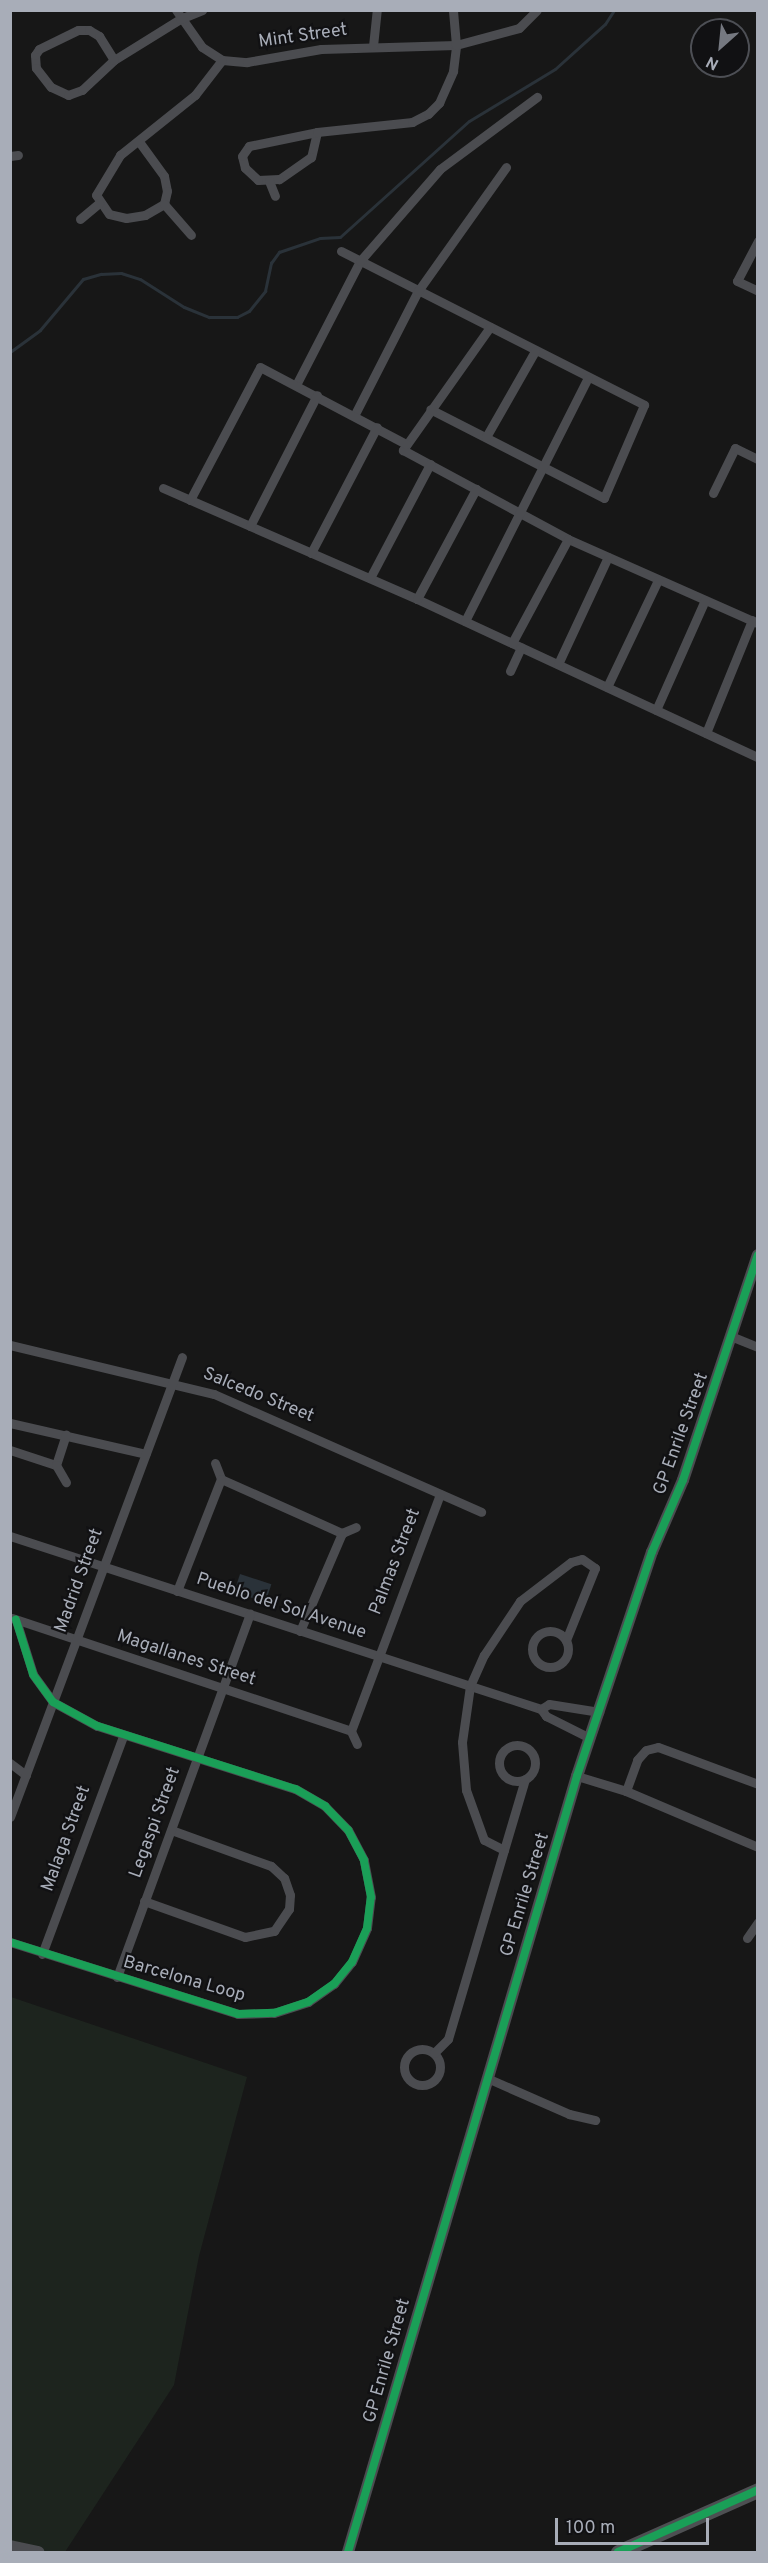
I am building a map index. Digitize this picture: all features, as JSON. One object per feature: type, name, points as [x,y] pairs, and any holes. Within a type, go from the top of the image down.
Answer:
[{"type":"main road","points":[[618,2553],[758,2490]]},
{"type":"street","points":[[114,60],[99,36],[89,30],[78,30],[30,54],[36,68],[51,87],[68,95],[82,90],[114,60],[178,15],[202,10]]},
{"type":"street","points":[[373,46],[377,10]]},
{"type":"street","points":[[317,132],[311,157],[279,178],[269,181],[258,180],[245,168],[242,156],[249,146],[317,132],[412,122],[428,114],[447,87],[456,45],[453,10]]},
{"type":"street","name":"Mint Street","points":[[222,60],[247,62],[321,49],[456,45],[519,28],[537,10]]},
{"type":"street","points":[[140,143],[164,176],[167,191],[164,204],[159,211],[126,218],[109,214],[99,203],[96,195],[101,183],[120,155],[140,143],[195,95],[222,60],[202,47],[178,15]]},
{"type":"street","points":[[296,385],[360,261],[440,169],[537,97]]},
{"type":"street","points":[[355,414],[418,291],[506,167]]},
{"type":"street","points":[[269,181],[275,196]]},
{"type":"street","points":[[80,219],[99,203]]},
{"type":"street","points":[[164,204],[191,235]]},
{"type":"street","points":[[758,241],[738,281],[758,291]]},
{"type":"street","points":[[341,251],[644,405],[604,498],[430,409]]},
{"type":"street","points":[[490,327],[403,450],[568,539],[755,622],[706,733]]},
{"type":"street","points":[[486,437],[535,351]]},
{"type":"street","points":[[190,500],[260,367],[355,414],[406,444]]},
{"type":"street","points":[[465,621],[588,378]]},
{"type":"street","points":[[250,526],[317,395]]},
{"type":"street","points":[[311,553],[377,427]]},
{"type":"street","points":[[713,493],[735,448],[758,459]]},
{"type":"street","points":[[370,578],[430,464]]},
{"type":"street","points":[[163,488],[417,599],[706,733],[757,754]]},
{"type":"street","points":[[417,599],[476,489]]},
{"type":"street","points":[[510,671],[517,645],[568,539]]},
{"type":"street","points":[[558,664],[608,557]]},
{"type":"street","points":[[607,687],[658,579]]},
{"type":"street","points":[[656,710],[705,600]]},
{"type":"street","name":"GP Enrile Street","points":[[348,2553],[577,1776],[652,1552],[683,1480],[758,1255]]},
{"type":"street","points":[[732,1337],[758,1347]]},
{"type":"street","name":"Salcedo Street","points":[[10,1344],[173,1382],[277,1419],[481,1512]]},
{"type":"street","name":"Madrid Street","points":[[10,1817],[182,1357]]},
{"type":"street","points":[[10,1423],[146,1454]]},
{"type":"street","points":[[56,1465],[66,1435]]},
{"type":"street","points":[[10,1450],[56,1465],[66,1482]]},
{"type":"street","points":[[177,1591],[221,1479],[215,1463]]},
{"type":"street","points":[[221,1479],[342,1533]]},
{"type":"street","name":"Palmas Street","points":[[351,1731],[440,1494]]},
{"type":"street","points":[[300,1631],[342,1533],[356,1527]]},
{"type":"street","name":"Pueblo del Sol Avenue","points":[[10,1536],[541,1709],[546,1716],[590,1738]]},
{"type":"street","points":[[504,1850],[484,1840],[465,1790],[462,1742],[470,1686],[484,1655],[520,1601],[571,1562],[582,1559],[596,1568],[566,1640],[567,1654],[558,1665],[544,1666],[533,1656],[533,1641],[544,1632],[557,1632],[566,1640]]},
{"type":"street","name":"Legaspi Street","points":[[117,1977],[250,1614]]},
{"type":"street","points":[[13,1619],[33,1674],[53,1702]]},
{"type":"street","name":"Magallanes Street","points":[[13,1619],[351,1731]]},
{"type":"street","name":"Barcelona Loop","points":[[10,1942],[42,1954],[238,2014],[274,2013],[308,2002],[334,1984],[352,1962],[367,1928],[370,1897],[364,1860],[348,1830],[325,1806],[295,1789],[123,1736],[53,1702]]},
{"type":"street","name":"Pueblo del Sol Avenue","points":[[541,1709],[549,1704],[599,1712]]},
{"type":"street","points":[[351,1731],[357,1744]]},
{"type":"street","name":"Malaga Street","points":[[42,1954],[123,1736]]},
{"type":"street","points":[[434,2053],[448,2039],[525,1779],[534,1768],[533,1754],[523,1746],[510,1746],[500,1755],[500,1770],[511,1780],[525,1779]]},
{"type":"street","points":[[626,1791],[638,1760],[646,1750],[658,1747],[758,1784]]},
{"type":"street","points":[[10,1763],[26,1775]]},
{"type":"street","points":[[577,1776],[626,1791],[758,1847]]},
{"type":"street","points":[[144,1901],[245,1937],[274,1931],[289,1909],[290,1895],[284,1878],[271,1866],[171,1830]]},
{"type":"street","points":[[747,1938],[758,1922]]},
{"type":"street","points":[[487,2078],[569,2114],[595,2120]]},
{"type":"street","points":[[10,2546],[38,2553]]},
{"type":"shaded area","points":[[240,1574],[271,1584],[266,1602],[234,1592]]},
{"type":"shaded area","points":[[11,1997],[247,2077],[199,2256],[174,2385],[65,2552],[11,2552]]},
{"type":"waterway","points":[[10,352],[40,330],[83,279],[101,274],[121,273],[140,279],[184,307],[209,317],[237,317],[249,311],[265,291],[271,263],[279,252],[320,238],[340,237],[469,121],[555,69],[605,24],[614,10]]},
{"type":"cycle path","points":[[348,2552],[577,1776],[652,1552],[683,1480],[758,1255]]},
{"type":"cycle path","points":[[10,1942],[238,2014],[274,2013],[308,2002],[334,1984],[352,1962],[367,1928],[371,1897],[364,1860],[348,1830],[325,1806],[295,1789],[97,1726],[53,1702],[33,1674],[16,1620]]},
{"type":"cycle path","points":[[618,2552],[758,2490]]}]
